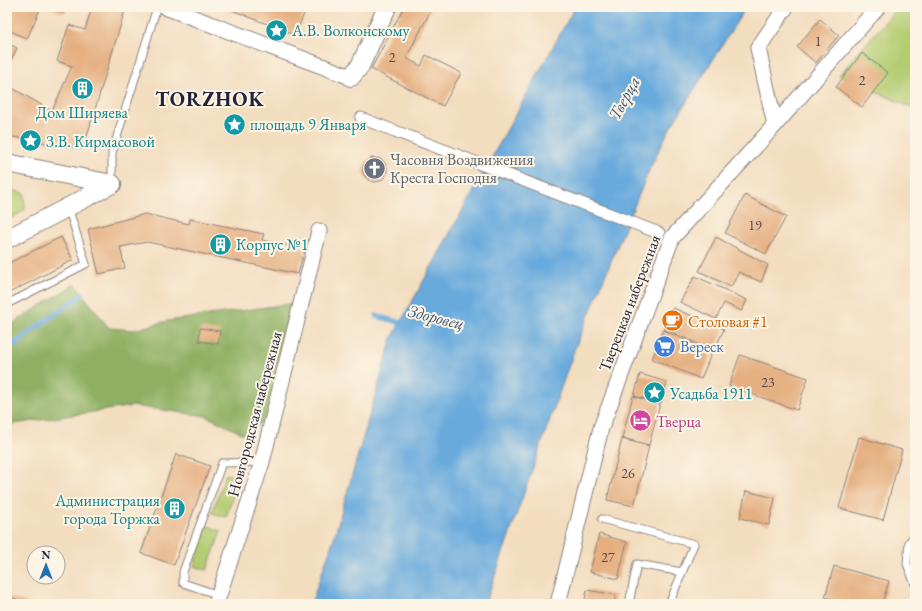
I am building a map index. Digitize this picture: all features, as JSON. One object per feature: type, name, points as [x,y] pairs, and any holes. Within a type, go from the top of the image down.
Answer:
[{"type":"street","points":[[165,7],[351,77],[360,66],[387,7]]},
{"type":"street","points":[[775,124],[758,48],[786,7]]},
{"type":"street","name":"Тверецкая набережная","points":[[558,604],[601,428],[666,236],[775,124],[878,7]]},
{"type":"street","points":[[361,118],[666,236]]},
{"type":"street","points":[[7,163],[112,184]]},
{"type":"street","points":[[7,239],[112,184]]},
{"type":"street","name":"Новгородская набережная","points":[[217,600],[262,462],[286,370],[319,231]]},
{"type":"lane","points":[[112,184],[112,153],[157,7]]},
{"type":"lane","points":[[7,304],[86,264],[68,207]]},
{"type":"lane","points":[[217,600],[183,583],[183,572],[222,463],[262,462]]},
{"type":"lane","points":[[602,519],[694,544],[669,604]]},
{"type":"lane","points":[[915,536],[909,542],[907,564],[915,584]]},
{"type":"lane","points":[[628,604],[637,564],[682,572]]},
{"type":"green space","points":[[898,7],[915,7],[915,109],[839,75]]},
{"type":"green space","points":[[7,189],[24,193],[25,210],[7,221]]},
{"type":"green space","points":[[75,284],[109,328],[134,330],[167,321],[295,303],[289,320],[269,416],[245,435],[206,416],[133,406],[7,425],[7,327]]},
{"type":"green space","points":[[226,474],[239,478],[226,517],[212,513]]},
{"type":"green space","points":[[207,526],[221,531],[207,570],[194,566]]},
{"type":"water","points":[[575,7],[746,7],[669,130],[650,168],[575,348],[485,604],[311,604],[333,541],[392,338]]},
{"type":"building","points":[[12,7],[41,7],[27,39],[7,29],[7,18]]},
{"type":"building","points":[[47,7],[67,7],[64,13]]},
{"type":"building","name":"Дом Ширяева","points":[[92,7],[126,7],[83,149],[7,136],[7,85],[52,111],[72,66],[57,61],[69,25],[85,30]]},
{"type":"building","points":[[224,7],[307,7],[295,35]]},
{"type":"building","points":[[404,7],[424,7],[431,10],[406,58],[421,66],[426,55],[461,73],[443,106],[371,69]]},
{"type":"building","points":[[820,19],[839,35],[816,63],[797,47]]},
{"type":"building","points":[[7,43],[17,48],[7,69]]},
{"type":"building","points":[[862,53],[888,73],[862,107],[836,87]]},
{"type":"building","name":"Часовня Воздвижения Креста Господня","points":[[375,158],[384,161],[387,170],[384,179],[375,182],[366,179],[363,170],[366,161]]},
{"type":"building","points":[[745,195],[786,217],[766,254],[725,233]]},
{"type":"building","name":"Корпус №1","points":[[145,214],[189,224],[190,219],[264,234],[262,240],[304,249],[303,252],[307,253],[305,259],[302,258],[298,274],[147,242],[120,247],[125,268],[99,274],[88,229]]},
{"type":"building","points":[[61,237],[73,260],[7,294],[7,264]]},
{"type":"building","points":[[716,237],[768,265],[761,282],[739,272],[731,287],[699,271]]},
{"type":"building","points":[[695,276],[747,300],[742,311],[724,303],[716,319],[680,302]]},
{"type":"building","points":[[673,308],[724,329],[714,351],[664,329]]},
{"type":"building","points":[[200,328],[220,331],[218,344],[199,341]]},
{"type":"building","points":[[663,330],[712,352],[701,379],[652,359]]},
{"type":"building","points":[[740,355],[808,378],[797,410],[729,386]]},
{"type":"building","points":[[640,374],[667,382],[661,403],[634,396]]},
{"type":"building","name":"Тверца","points":[[633,396],[660,404],[649,445],[622,438]]},
{"type":"building","points":[[859,437],[902,450],[883,520],[839,508]]},
{"type":"building","points":[[622,439],[649,446],[634,506],[607,500]]},
{"type":"building","name":"Администрация города Торжка","points":[[176,454],[210,466],[174,565],[141,553]]},
{"type":"building","points":[[746,491],[775,498],[769,525],[740,518]]},
{"type":"building","points":[[599,534],[627,542],[618,579],[590,572]]},
{"type":"building","points":[[834,566],[889,581],[882,604],[850,604],[825,597]]},
{"type":"building","points":[[587,590],[616,595],[614,604],[584,604]]},
{"type":"building","points":[[7,596],[30,604],[7,604]]},
{"type":"waterway","name":"Здоровец","points":[[7,350],[82,294]]},
{"type":"waterway","name":"Здоровец","points":[[376,316],[406,324]]},
{"type":"place","name":"А.В. Волконскому","points":[[277,30]]},
{"type":"place","name":"Дом Ширяева","points":[[82,88]]},
{"type":"place","name":"площадь 9 Января","points":[[235,124]]},
{"type":"place","name":"З.В. Кирмасовой","points":[[31,141]]},
{"type":"place","name":"Часовня Воздвижения Креста Господня","points":[[375,168]]},
{"type":"place","name":"Корпус №1","points":[[221,244]]},
{"type":"place","name":"Столовая #1","points":[[672,321]]},
{"type":"place","name":"Вереск","points":[[664,346]]},
{"type":"place","name":"Усадьба 1911","points":[[654,393]]},
{"type":"place","name":"Тверца","points":[[641,421]]},
{"type":"place","name":"Администрация города Торжка","points":[[175,509]]},
{"type":"district","name":"TORZHOK","points":[[210,99]]}]
